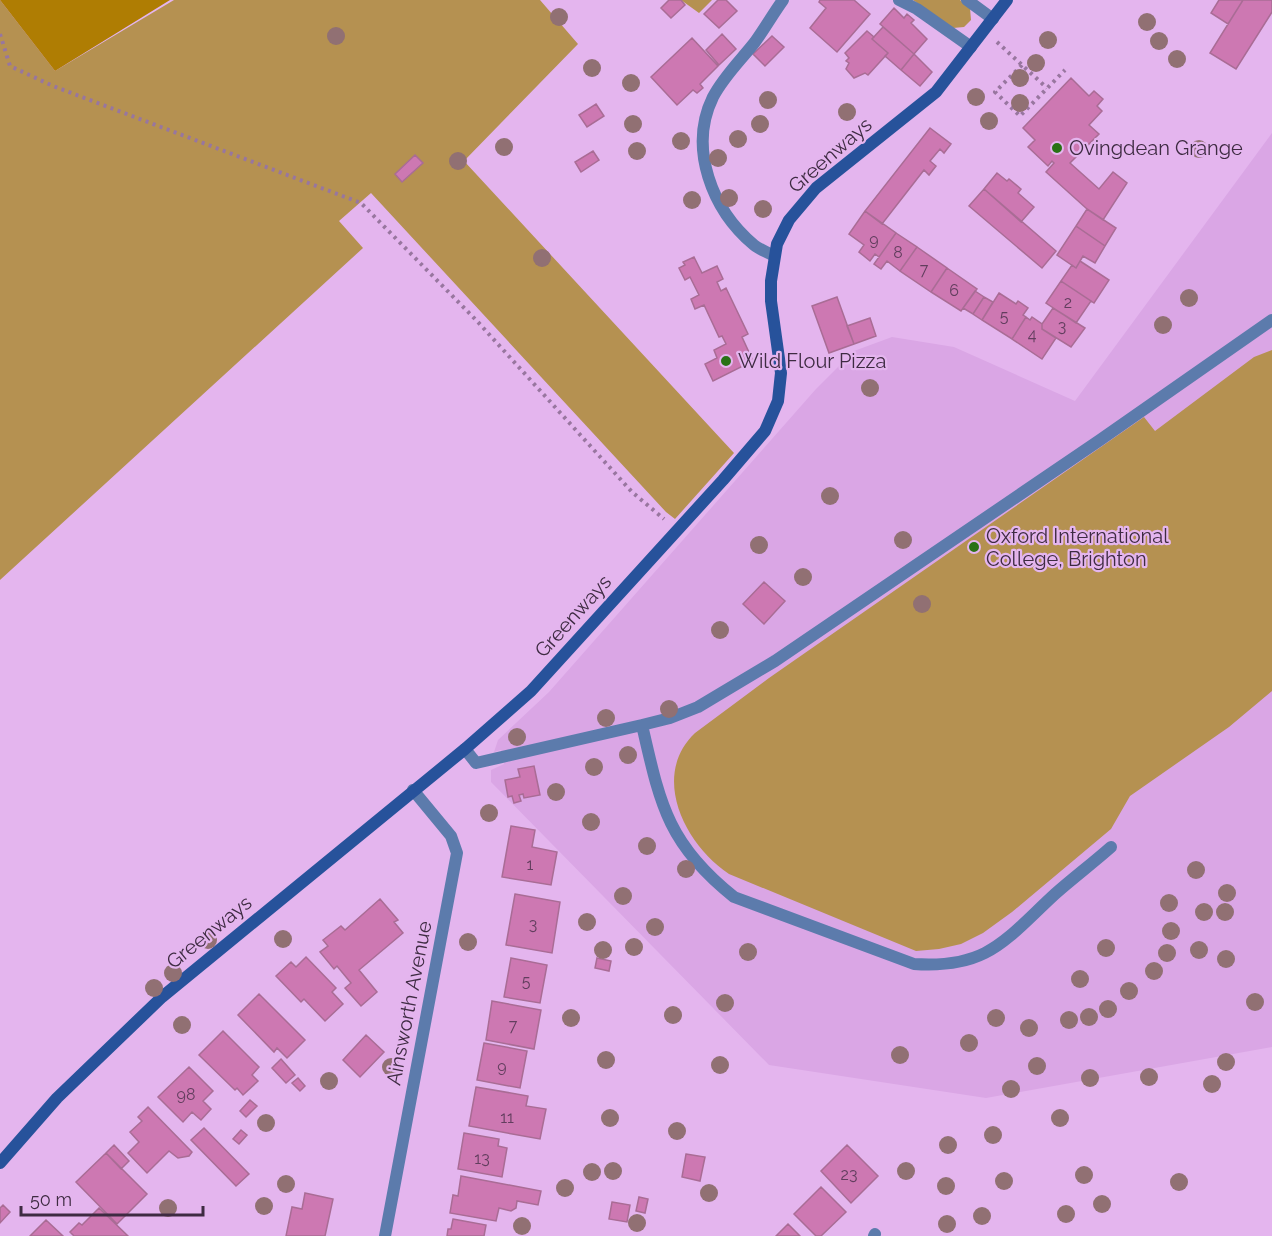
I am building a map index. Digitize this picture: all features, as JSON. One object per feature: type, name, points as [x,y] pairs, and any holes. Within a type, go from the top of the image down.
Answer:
[{"type":"street","points":[[774,256],[755,246],[723,209],[710,185],[703,148],[705,122],[712,99],[722,81],[754,42],[783,0]]},
{"type":"street","points":[[899,0],[917,9],[971,47]]},
{"type":"street","points":[[967,0],[993,19]]},
{"type":"street","name":"Greenways","points":[[0,1163],[57,1098],[162,997],[465,749],[531,692],[678,531],[765,431],[778,401],[781,373],[771,301],[774,256],[781,234],[807,197],[878,137],[925,102],[950,76],[1007,0]]},
{"type":"street","points":[[465,749],[476,764],[642,726],[698,707],[776,661],[1272,320]]},
{"type":"street","points":[[642,726],[658,794],[668,819],[687,851],[720,886],[734,897],[914,964],[937,965],[961,962],[996,948],[1112,847]]},
{"type":"street","name":"Ainsworth Avenue","points":[[384,1236],[457,853],[451,836],[414,790]]},
{"type":"path","points":[[0,34],[10,66],[53,86],[361,203],[477,321],[632,492],[678,531]]},
{"type":"path","points":[[1013,56],[1047,88]]},
{"type":"path","points":[[1022,65],[995,92],[1020,116],[1065,70]]},
{"type":"shaded area","points":[[0,0],[55,71],[174,0],[540,0],[578,44],[464,161],[734,453],[675,519],[666,512],[371,193],[339,221],[363,248],[0,580]]},
{"type":"shaded area","points":[[0,0],[170,0],[55,71]]},
{"type":"shaded area","points":[[681,0],[712,0],[699,13]]},
{"type":"shaded area","points":[[913,0],[960,0],[970,8],[971,20],[964,27],[953,28]]},
{"type":"shaded area","name":"Oxford International College, Brighton","points":[[1272,133],[1272,1047],[986,1098],[769,1065],[491,782],[491,770],[504,764],[501,750],[494,752],[498,740],[549,692],[816,389],[854,351],[892,337],[954,347],[1075,401]]},
{"type":"shaded area","points":[[1272,350],[1272,691],[1229,727],[1130,796],[1111,829],[1012,912],[983,933],[961,944],[916,951],[729,874],[699,846],[687,828],[674,789],[675,769],[682,750],[695,733],[769,678],[1144,417],[1155,431],[1254,357]]},
{"type":"building","points":[[669,0],[681,0],[685,5],[671,18],[661,8]]},
{"type":"building","points":[[718,0],[726,0],[737,11],[719,28],[704,14]]},
{"type":"building","points":[[820,0],[854,0],[870,14],[837,52],[810,28],[826,8],[819,2]]},
{"type":"building","points":[[1219,0],[1243,0],[1228,24],[1211,13]]},
{"type":"building","points":[[1243,0],[1272,0],[1272,12],[1236,69],[1210,53]]},
{"type":"building","points":[[894,8],[904,18],[907,14],[914,20],[911,23],[927,39],[914,54],[880,24]]},
{"type":"building","points":[[883,27],[914,54],[901,70],[885,56],[888,53],[872,39]]},
{"type":"building","points":[[867,31],[874,37],[872,39],[888,53],[868,75],[865,73],[854,78],[846,69],[849,63],[846,61],[849,58],[845,53]]},
{"type":"building","points":[[722,34],[736,49],[719,65],[706,50]]},
{"type":"building","points":[[772,36],[784,47],[765,66],[753,54]]},
{"type":"building","points":[[692,38],[718,66],[700,84],[703,88],[697,93],[693,90],[677,105],[651,77]]},
{"type":"building","points":[[914,54],[932,72],[920,86],[901,70]]},
{"type":"building","name":"Ovingdean Grange","points":[[1071,78],[1089,96],[1094,91],[1103,99],[1097,106],[1102,111],[1089,125],[1099,134],[1070,163],[1099,189],[1113,172],[1127,183],[1103,220],[1087,209],[1046,172],[1054,163],[1052,161],[1048,166],[1028,147],[1035,140],[1023,128]]},
{"type":"building","points":[[596,104],[604,116],[587,127],[579,115]]},
{"type":"building","points":[[930,128],[951,144],[944,153],[940,149],[930,161],[936,166],[929,175],[924,170],[882,224],[865,211]]},
{"type":"building","points":[[593,151],[599,160],[581,172],[575,162]]},
{"type":"building","points":[[415,155],[423,163],[402,182],[395,174]]},
{"type":"building","points":[[997,173],[1021,189],[1018,193],[1034,207],[1021,222],[984,189]]},
{"type":"building","points":[[984,189],[1056,251],[1042,268],[969,206]]},
{"type":"building","points":[[1087,209],[1116,228],[1105,246],[1076,226]]},
{"type":"building","points":[[865,211],[896,233],[879,257],[875,254],[870,261],[859,252],[864,245],[849,234]]},
{"type":"building","points":[[1076,226],[1105,246],[1095,263],[1083,256],[1076,268],[1057,255]]},
{"type":"building","points":[[896,233],[917,247],[900,271],[887,261],[881,269],[874,264]]},
{"type":"building","points":[[917,247],[947,268],[931,292],[900,271]]},
{"type":"building","points":[[694,257],[702,273],[717,266],[723,279],[717,282],[721,291],[726,288],[748,334],[742,337],[753,361],[713,381],[705,364],[717,358],[714,350],[726,344],[722,336],[719,337],[704,305],[695,309],[691,299],[699,295],[690,277],[685,280],[679,268],[685,265],[683,262]]},
{"type":"building","points":[[1080,261],[1109,280],[1094,303],[1061,281],[1072,265],[1076,268]]},
{"type":"building","points":[[947,268],[977,289],[961,311],[931,292]]},
{"type":"building","points":[[1061,281],[1091,301],[1076,323],[1046,303]]},
{"type":"building","points":[[975,291],[984,297],[973,314],[963,308]]},
{"type":"building","points":[[999,293],[1016,304],[1018,301],[1028,308],[1023,315],[1026,317],[1012,339],[982,320]]},
{"type":"building","points":[[837,297],[854,344],[829,353],[812,306]]},
{"type":"building","points":[[984,297],[993,302],[982,320],[973,314]]},
{"type":"building","points":[[1053,308],[1085,328],[1071,347],[1042,329],[1042,324]]},
{"type":"building","points":[[1026,317],[1030,320],[1032,317],[1042,324],[1042,329],[1056,338],[1042,359],[1012,339]]},
{"type":"building","points":[[870,318],[876,336],[854,344],[847,326]]},
{"type":"building","points":[[764,582],[785,601],[764,624],[743,604]]},
{"type":"building","points":[[534,766],[540,795],[524,798],[523,794],[519,795],[521,801],[514,803],[512,796],[508,797],[505,780],[520,777],[518,769]]},
{"type":"building","points":[[511,826],[535,830],[532,847],[557,852],[551,885],[502,877]]},
{"type":"building","points":[[515,894],[560,902],[552,953],[506,945]]},
{"type":"building","points":[[380,899],[398,920],[394,922],[403,933],[359,970],[377,992],[361,1006],[345,988],[351,983],[337,966],[334,969],[320,952],[328,946],[323,940],[341,926],[345,930]]},
{"type":"building","points":[[306,957],[336,988],[332,992],[343,1004],[325,1021],[304,999],[301,1002],[276,976],[291,962],[296,967]]},
{"type":"building","points":[[511,958],[547,965],[540,1003],[504,997]]},
{"type":"building","points":[[597,958],[611,961],[609,971],[595,968]]},
{"type":"building","points":[[259,994],[305,1040],[287,1058],[277,1048],[274,1052],[238,1015]]},
{"type":"building","points":[[492,1001],[541,1010],[534,1049],[486,1040]]},
{"type":"building","points":[[223,1031],[259,1067],[252,1075],[258,1081],[243,1095],[199,1055]]},
{"type":"building","points":[[366,1035],[384,1052],[360,1077],[343,1060]]},
{"type":"building","points":[[484,1043],[527,1051],[520,1088],[477,1080]]},
{"type":"building","points":[[281,1059],[295,1075],[286,1083],[272,1068]]},
{"type":"building","points":[[189,1067],[213,1091],[203,1101],[211,1109],[201,1120],[192,1112],[183,1122],[158,1097]]},
{"type":"building","points":[[298,1078],[305,1086],[300,1091],[292,1083]]},
{"type":"building","points":[[476,1087],[528,1096],[526,1106],[546,1109],[540,1139],[469,1126]]},
{"type":"building","points":[[250,1100],[257,1106],[246,1117],[240,1111]]},
{"type":"building","points":[[148,1107],[192,1152],[189,1156],[178,1158],[169,1151],[147,1173],[128,1153],[139,1142],[130,1132],[142,1121],[138,1117]]},
{"type":"building","points":[[204,1128],[249,1174],[236,1186],[191,1140]]},
{"type":"building","points":[[241,1130],[247,1135],[239,1144],[233,1139]]},
{"type":"building","points":[[464,1133],[499,1139],[498,1146],[507,1148],[502,1177],[458,1169]]},
{"type":"building","points":[[114,1145],[129,1161],[121,1169],[106,1153]]},
{"type":"building","points":[[847,1145],[878,1176],[851,1203],[821,1171]]},
{"type":"building","points":[[106,1153],[147,1194],[117,1224],[76,1182]]},
{"type":"building","points":[[686,1154],[705,1157],[700,1181],[682,1177]]},
{"type":"building","points":[[461,1176],[541,1191],[538,1205],[517,1201],[516,1208],[511,1211],[499,1208],[496,1221],[450,1213],[453,1195],[458,1196]]},
{"type":"building","points":[[821,1187],[846,1212],[821,1236],[816,1236],[794,1214]]},
{"type":"building","points":[[305,1193],[333,1199],[325,1236],[286,1236],[292,1207],[302,1209]]},
{"type":"building","points":[[639,1197],[648,1199],[645,1213],[636,1211]]},
{"type":"building","points":[[612,1202],[630,1205],[627,1222],[609,1219]]},
{"type":"building","points":[[3,1205],[10,1212],[0,1223],[0,1208]]},
{"type":"building","points":[[99,1208],[128,1236],[74,1236],[70,1232],[79,1223],[82,1225]]},
{"type":"building","points":[[453,1219],[486,1225],[484,1236],[447,1236]]},
{"type":"building","points":[[46,1220],[63,1236],[30,1236]]},
{"type":"building","points":[[788,1224],[800,1236],[776,1236]]},
{"type":"place","name":"Ovingdean Grange","points":[[1057,148]]},
{"type":"place","name":"Wild Flour Pizza","points":[[726,361]]},
{"type":"place","name":"Oxford International College, Brighton","points":[[974,547]]}]
